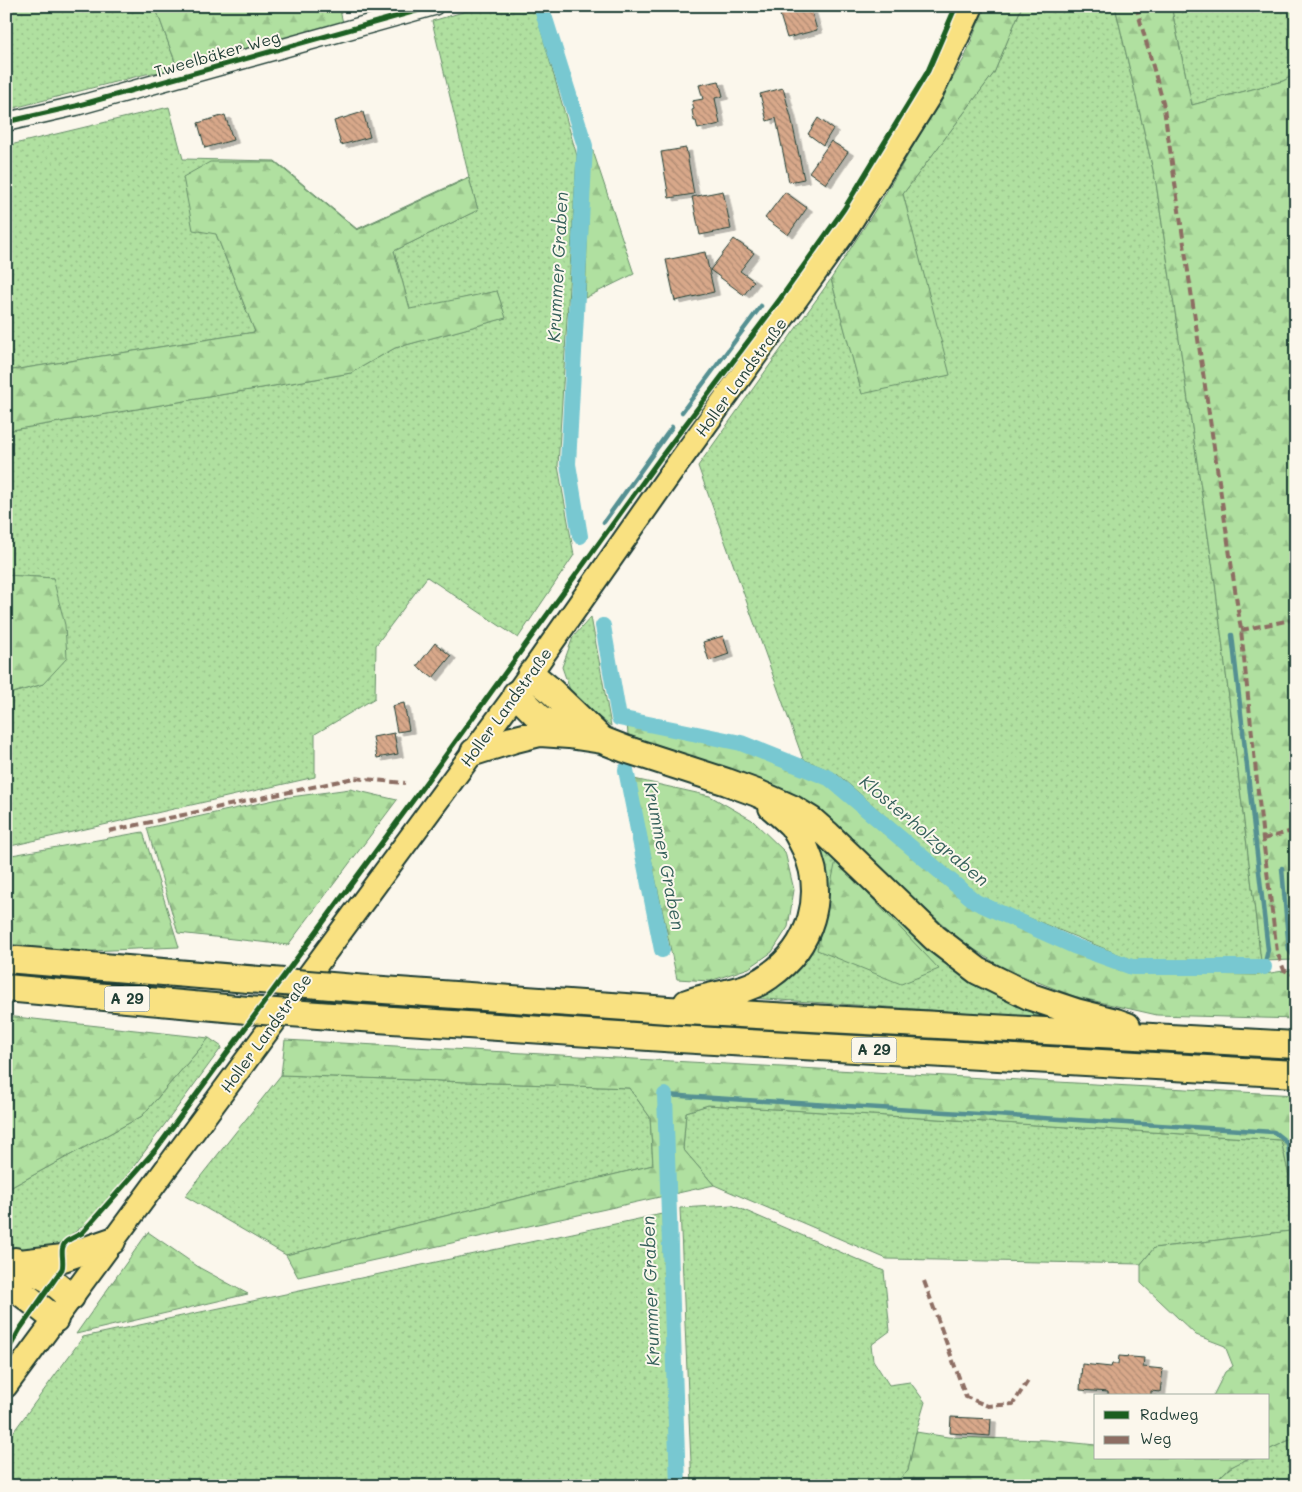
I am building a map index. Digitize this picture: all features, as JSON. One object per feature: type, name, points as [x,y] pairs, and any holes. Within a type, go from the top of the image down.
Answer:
[{"type":"highway","points":[[524,684],[539,717],[569,735]]},
{"type":"highway","points":[[524,684],[549,689],[602,740]]},
{"type":"highway","points":[[474,752],[540,733],[569,735],[602,740],[625,750],[757,793],[793,809],[811,820],[935,938],[978,971],[1031,997],[1076,1012],[1116,1022],[1158,1038]]},
{"type":"highway","points":[[668,1010],[700,998],[735,992],[752,986],[769,976],[793,953],[804,937],[813,918],[816,898],[815,880],[809,856],[792,825],[757,793]]},
{"type":"highway","name":"A 29","points":[[6,959],[355,988],[668,1010],[1296,1045]]},
{"type":"highway","name":"A 29","points":[[6,988],[247,1010],[679,1040],[1296,1074]]},
{"type":"highway","points":[[11,1267],[63,1258],[112,1241]]},
{"type":"highway","points":[[11,1267],[52,1282],[71,1297]]},
{"type":"highway","points":[[11,1267],[55,1319]]},
{"type":"main road","name":"Holler Landstraße","points":[[6,1386],[524,684],[670,474],[844,233],[932,92],[972,6]]},
{"type":"street","name":"Tweelbäker Weg","points":[[6,122],[76,106],[434,6]]},
{"type":"green space","points":[[6,6],[155,6],[178,70],[146,74],[6,110]]},
{"type":"green space","points":[[155,6],[339,6],[343,23],[178,70]]},
{"type":"green space","points":[[484,6],[534,6],[577,156],[558,466],[574,555],[518,638],[427,577],[376,645],[375,698],[315,734],[315,777],[6,847],[6,695],[43,684],[53,578],[6,575],[6,431],[351,373],[395,348],[505,318],[497,291],[410,310],[394,251],[478,210],[469,178],[357,230],[275,162],[216,234],[255,332],[6,371],[6,146],[169,107],[183,159],[275,161],[357,229],[469,177],[432,21]]},
{"type":"green space","points":[[985,6],[1022,6],[994,73],[903,194],[950,375],[862,394],[831,279],[881,201],[965,57]]},
{"type":"green space","points":[[1022,6],[1115,6],[1156,183],[1215,583],[1261,961],[1135,961],[978,897],[837,774],[803,759],[698,466],[831,279],[862,393],[949,375],[903,194],[994,73]]},
{"type":"green space","points":[[1115,6],[1171,6],[1192,105],[1283,81],[1296,74],[1296,960],[1261,961],[1215,583],[1156,183]]},
{"type":"green space","points":[[1171,6],[1296,6],[1296,74],[1283,81],[1192,105]]},
{"type":"green space","points":[[591,145],[634,274],[585,298]]},
{"type":"green space","points":[[210,162],[275,162],[357,230],[469,178],[478,210],[394,251],[410,309],[497,291],[506,318],[395,348],[351,373],[6,431],[6,371],[255,332],[216,234],[193,230],[183,177]]},
{"type":"green space","points":[[6,575],[53,578],[65,625],[67,658],[43,684],[6,695]]},
{"type":"green space","points":[[591,617],[611,726],[589,710],[570,690],[562,667],[573,637]]},
{"type":"green space","points":[[627,722],[739,748],[828,784],[975,909],[1128,973],[1258,975],[1296,969],[1296,1019],[1157,1015],[1073,996],[1003,968],[963,942],[923,907],[840,828],[788,792],[704,760],[628,735]]},
{"type":"green space","points":[[634,779],[710,796],[752,820],[785,852],[794,890],[788,927],[772,952],[749,968],[710,981],[677,979]]},
{"type":"green space","points":[[350,789],[397,800],[288,945],[178,933],[147,828],[283,798]]},
{"type":"green space","points":[[804,829],[1065,1019],[750,998],[812,942]]},
{"type":"green space","points":[[143,832],[179,947],[68,952],[6,945],[6,856]]},
{"type":"green space","points":[[836,860],[939,969],[901,984],[817,950]]},
{"type":"green space","points":[[6,1016],[209,1038],[142,1116],[6,1190]]},
{"type":"green space","points":[[209,1038],[222,1047],[97,1216],[50,1250],[25,1253],[6,1246],[6,1190],[142,1116]]},
{"type":"green space","points":[[285,1040],[1296,1095],[1296,1437],[1270,1449],[1270,1394],[1214,1394],[1225,1372],[1233,1366],[1225,1346],[1196,1335],[1141,1283],[1141,1264],[1154,1248],[1290,1231],[1289,1176],[1281,1140],[708,1105],[686,1112],[683,1149],[714,1185],[298,1277],[286,1255],[653,1165],[650,1117],[629,1088],[281,1075]]},
{"type":"green space","points":[[281,1075],[629,1088],[650,1117],[653,1165],[286,1255],[185,1196]]},
{"type":"green space","points":[[708,1105],[1281,1140],[1289,1176],[1291,1231],[1154,1248],[1141,1264],[887,1259],[714,1185],[683,1149],[686,1112]]},
{"type":"green space","points":[[732,1205],[884,1271],[890,1331],[871,1345],[873,1360],[889,1385],[910,1382],[925,1402],[916,1432],[908,1471],[892,1486],[692,1486],[680,1208]]},
{"type":"green space","points":[[662,1214],[672,1486],[6,1486],[6,1442],[83,1337]]},
{"type":"green space","points":[[148,1232],[200,1268],[248,1294],[76,1334]]},
{"type":"green space","points":[[916,1432],[948,1437],[1046,1440],[1094,1445],[1094,1460],[1245,1460],[1229,1468],[1211,1486],[892,1486],[908,1471]]},
{"type":"green space","points":[[1296,1437],[1296,1486],[1211,1486],[1230,1468],[1242,1461],[1270,1460],[1270,1449]]},
{"type":"building","points":[[810,6],[817,30],[787,38],[780,15]]},
{"type":"building","points":[[719,81],[723,96],[715,98],[720,124],[698,129],[696,121],[694,121],[692,101],[703,99],[699,85]]},
{"type":"building","points":[[783,88],[804,179],[789,182],[776,118],[767,121],[760,94]]},
{"type":"building","points":[[363,112],[370,137],[341,145],[334,121]]},
{"type":"building","points":[[225,115],[233,140],[205,148],[198,123]]},
{"type":"building","points":[[818,118],[833,129],[823,145],[808,134]]},
{"type":"building","points":[[831,141],[848,152],[826,184],[809,172]]},
{"type":"building","points":[[686,148],[694,194],[669,198],[661,152]]},
{"type":"building","points":[[723,191],[731,229],[700,235],[692,197]]},
{"type":"building","points":[[785,192],[807,208],[788,235],[765,218]]},
{"type":"building","points":[[734,239],[754,253],[740,271],[754,281],[744,295],[710,270]]},
{"type":"building","points":[[705,252],[714,292],[675,301],[666,260]]},
{"type":"building","points":[[723,636],[729,654],[709,661],[703,642]]},
{"type":"building","points":[[435,643],[451,656],[433,678],[417,666]]},
{"type":"building","points":[[404,703],[409,730],[397,732],[392,706]]},
{"type":"building","points":[[394,733],[398,754],[377,758],[373,737]]},
{"type":"building","points":[[1119,1356],[1144,1358],[1143,1367],[1163,1369],[1160,1392],[1151,1391],[1151,1394],[1108,1394],[1108,1392],[1080,1390],[1082,1364],[1111,1367],[1112,1364],[1118,1364]]},
{"type":"building","points":[[951,1417],[991,1419],[990,1436],[950,1433]]},
{"type":"waterway","name":"Krummer Graben","points":[[541,6],[585,146],[568,464],[580,536]]},
{"type":"waterway","points":[[682,412],[761,306]]},
{"type":"waterway","points":[[604,522],[672,427]]},
{"type":"waterway","name":"Klosterholzgraben","points":[[603,626],[619,718],[741,743],[829,778],[976,902],[1074,946],[1132,967],[1264,967]]},
{"type":"waterway","points":[[1232,635],[1268,950],[1264,967]]},
{"type":"waterway","name":"Krummer Graben","points":[[626,770],[662,950]]},
{"type":"waterway","points":[[1282,868],[1289,950],[1296,959]]},
{"type":"waterway","points":[[665,1095],[1274,1132],[1288,1143],[1296,1209]]},
{"type":"waterway","name":"Krummer Graben","points":[[665,1095],[678,1486]]},
{"type":"marked path","points":[[1136,6],[1163,102],[1241,630],[1277,952],[1284,970],[1296,976]]},
{"type":"marked path","points":[[1241,630],[1296,619]]},
{"type":"marked path","points":[[109,831],[354,778],[405,783]]},
{"type":"marked path","points":[[1263,839],[1296,830]]},
{"type":"marked path","points":[[924,1281],[966,1397],[988,1406],[1013,1404],[1028,1381]]},
{"type":"cycle path","points":[[6,122],[76,106],[434,6]]},
{"type":"cycle path","points":[[6,1354],[20,1329],[62,1269],[64,1244],[82,1233],[157,1148],[844,209],[928,71],[956,6]]}]
